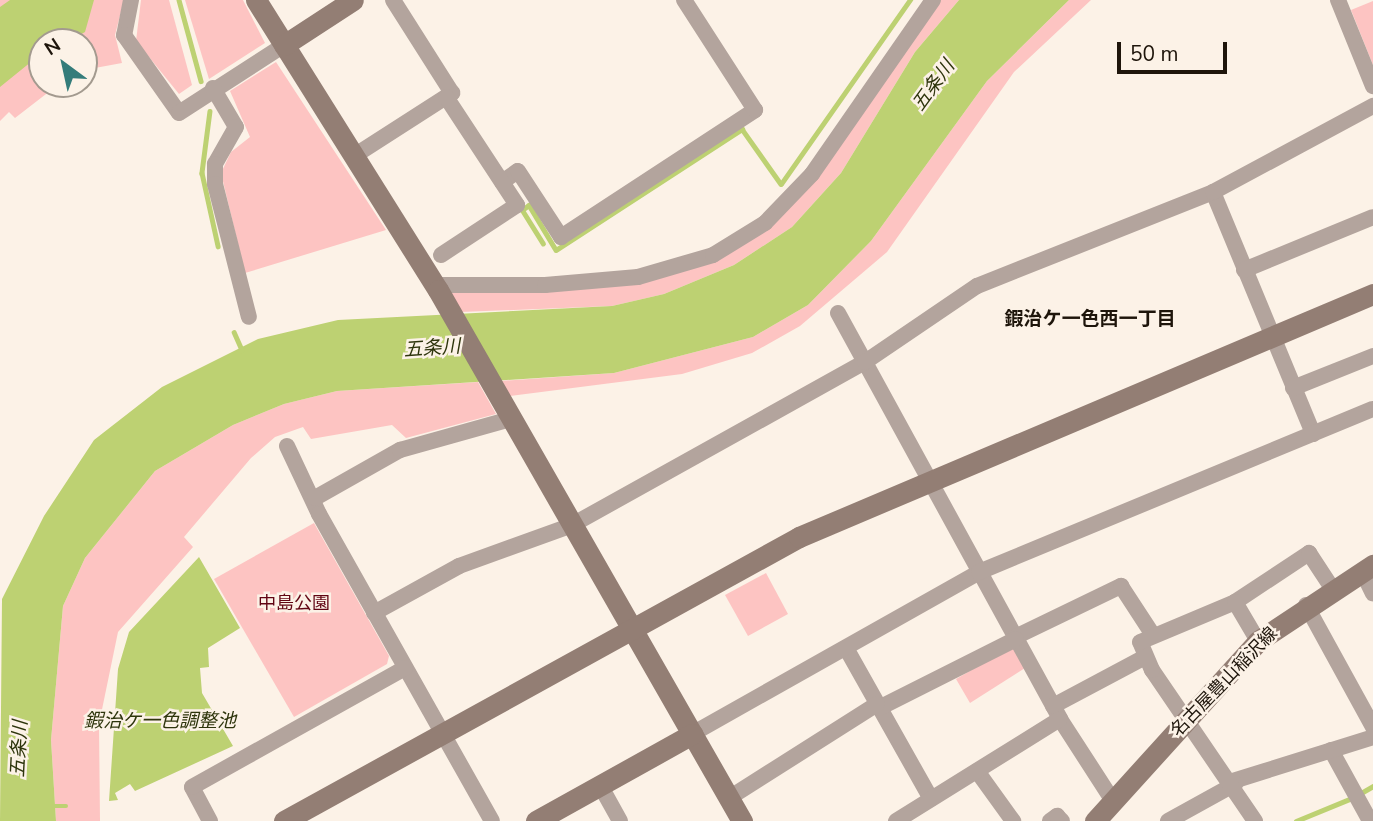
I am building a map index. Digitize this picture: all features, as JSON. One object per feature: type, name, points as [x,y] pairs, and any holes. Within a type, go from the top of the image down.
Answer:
[{"type":"street","points":[[131,0],[124,35],[179,113],[213,88],[353,0]]},
{"type":"street","points":[[256,0],[436,288],[742,821]]},
{"type":"street","points":[[354,156],[452,93],[393,0]]},
{"type":"street","points":[[502,182],[518,171],[561,237],[755,110],[684,0]]},
{"type":"street","points":[[436,288],[545,285],[638,277],[713,255],[765,223],[813,174],[933,0]]},
{"type":"street","points":[[1338,0],[1373,86]]},
{"type":"street","points":[[213,88],[236,127],[215,164],[215,184],[249,317]]},
{"type":"street","points":[[441,255],[517,205],[446,97]]},
{"type":"street","points":[[374,613],[459,566],[572,525],[865,362],[977,286],[1213,192],[1373,106]]},
{"type":"street","points":[[1213,192],[1312,434]]},
{"type":"street","points":[[1244,270],[1373,217]]},
{"type":"street","points":[[284,821],[769,551],[928,478],[1373,294]]},
{"type":"street","points":[[838,313],[1056,713],[1113,801]]},
{"type":"street","points":[[1293,388],[1373,356]]},
{"type":"street","points":[[536,821],[979,572],[1373,409]]},
{"type":"street","points":[[315,498],[400,450],[511,419]]},
{"type":"street","points":[[287,446],[374,613],[492,821]]},
{"type":"street","points":[[1255,821],[1234,782],[1145,657],[1140,642],[1235,602],[1309,552],[1332,588]]},
{"type":"street","points":[[1368,568],[1373,594]]},
{"type":"street","name":"名古屋豊山稲沢線","points":[[1095,821],[1258,641],[1306,605],[1368,568]]},
{"type":"street","points":[[729,798],[878,706],[1121,586],[1153,635]]},
{"type":"street","points":[[1235,602],[1258,641]]},
{"type":"street","points":[[1306,605],[1373,727]]},
{"type":"street","points":[[846,648],[931,799]]},
{"type":"street","points":[[899,820],[977,771],[1056,713],[1145,657]]},
{"type":"street","points":[[211,821],[191,787],[405,668]]},
{"type":"street","points":[[1168,821],[1234,782],[1373,737]]},
{"type":"street","points":[[1331,750],[1370,821]]},
{"type":"street","points":[[977,771],[1013,821]]},
{"type":"street","points":[[600,785],[620,821]]},
{"type":"street","points":[[1050,821],[1057,816],[1062,821]]},
{"type":"green space","points":[[0,0],[124,0],[115,35],[122,63],[98,67],[98,28],[28,28],[28,98],[41,98],[15,118],[9,112],[0,121]]},
{"type":"green space","points":[[141,0],[169,0],[192,85],[179,94],[136,41]]},
{"type":"green space","points":[[185,0],[243,0],[265,43],[209,79]]},
{"type":"green space","points":[[939,0],[959,0],[915,52],[841,173],[792,227],[734,265],[664,294],[612,306],[461,312],[449,290],[635,281],[768,225]]},
{"type":"green space","points":[[1069,0],[1091,0],[1014,72],[887,252],[800,326],[752,353],[682,374],[510,396],[500,381],[614,373],[753,337],[808,305],[871,241],[987,81]]},
{"type":"green space","points":[[1373,1],[1373,65],[1351,10]]},
{"type":"green space","points":[[276,62],[386,230],[245,273],[221,173],[231,152],[250,137],[230,91]]},
{"type":"green space","points":[[478,382],[496,414],[406,438],[392,425],[311,439],[303,427],[275,437],[251,458],[184,537],[193,547],[118,632],[99,724],[100,821],[56,821],[51,740],[63,606],[85,558],[155,471],[233,425],[284,404],[337,391]]},
{"type":"green space","name":"中島公園","points":[[314,523],[389,656],[387,664],[294,717],[214,579]]},
{"type":"green space","points":[[766,573],[788,614],[748,636],[725,595]]},
{"type":"green space","points":[[1013,646],[1025,668],[970,703],[956,679]]},
{"type":"water","points":[[10,0],[94,0],[86,28],[28,28],[28,64],[0,87],[0,7]]},
{"type":"water","name":"五条川","points":[[959,0],[1069,0],[987,81],[871,241],[808,305],[753,337],[614,373],[337,391],[284,404],[233,425],[155,471],[85,558],[63,606],[51,740],[56,821],[0,821],[2,599],[44,516],[94,440],[162,387],[258,339],[338,320],[612,306],[664,294],[734,265],[792,227],[841,173],[915,52]]},
{"type":"water","name":"鍜治ケ一色調整池","points":[[199,557],[240,628],[208,648],[209,667],[200,668],[202,693],[233,746],[135,791],[130,784],[115,793],[118,800],[109,801],[118,669],[129,632]]},
{"type":"waterway","points":[[179,0],[201,81]]},
{"type":"waterway","points":[[543,244],[522,210],[529,205],[556,250],[742,129],[781,184],[910,0]]},
{"type":"waterway","points":[[210,111],[202,173],[218,246]]},
{"type":"waterway","points":[[234,332],[242,350]]},
{"type":"waterway","points":[[1361,793],[1373,786]]},
{"type":"waterway","points":[[1296,821],[1352,798]]},
{"type":"waterway","points":[[53,806],[66,806]]},
{"type":"district","name":"鍜治ケ一色西一丁目","points":[[1090,320]]}]
